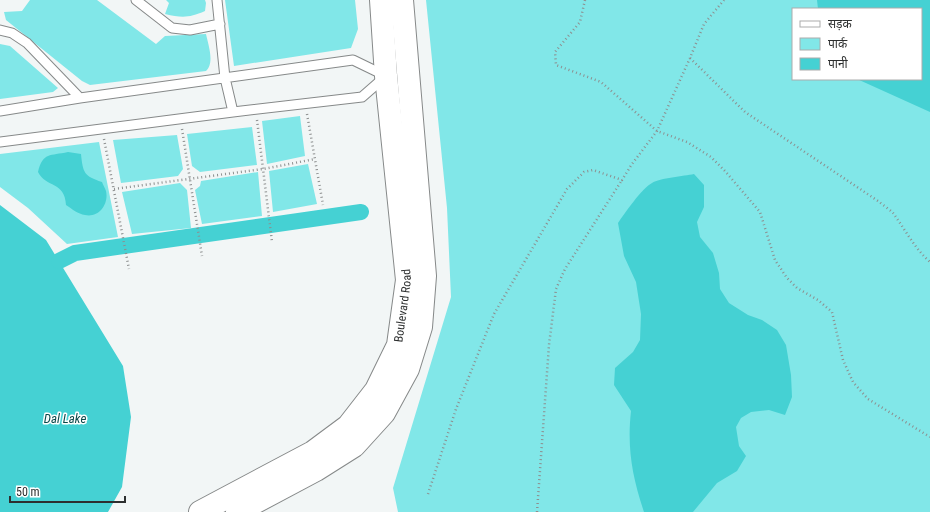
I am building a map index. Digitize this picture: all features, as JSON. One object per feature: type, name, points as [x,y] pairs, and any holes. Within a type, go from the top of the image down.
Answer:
[{"type":"main road","name":"Boulevard Road","points":[[200,512],[313,452],[348,426],[376,390],[398,345],[407,280],[386,76],[381,0]]},
{"type":"main road","name":"Boulevard Road","points":[[237,512],[316,470],[354,446],[384,414],[408,369],[421,327],[425,276],[402,0]]},
{"type":"main road","points":[[386,76],[409,74]]},
{"type":"lane","points":[[136,0],[172,28],[190,30],[220,24]]},
{"type":"lane","points":[[217,0],[225,78],[233,112]]},
{"type":"lane","points":[[0,30],[12,33],[27,43],[80,98]]},
{"type":"lane","points":[[0,112],[80,98],[353,60],[386,76],[362,98],[256,109],[0,142]]},
{"type":"path","points":[[585,0],[580,22],[555,52],[556,65],[600,82],[657,131],[687,142],[711,157],[760,212],[775,260],[786,278],[797,288],[818,300],[832,312],[843,360],[853,382],[868,399],[930,437]]},
{"type":"path","points":[[537,512],[550,345],[556,289],[565,269],[632,164],[657,131],[704,24],[724,0]]},
{"type":"path","points":[[690,58],[745,112],[878,201],[892,212],[924,257],[930,262]]},
{"type":"path","points":[[305,104],[323,205]]},
{"type":"path","points":[[256,109],[272,242]]},
{"type":"path","points":[[180,119],[202,256]]},
{"type":"path","points":[[102,129],[129,269]]},
{"type":"path","points":[[114,189],[263,169],[315,159]]},
{"type":"path","points":[[428,494],[454,416],[494,314],[566,189],[584,172],[593,170],[622,180]]},
{"type":"green space","points":[[30,0],[97,0],[156,44],[165,36],[206,34],[210,53],[209,68],[206,71],[90,85],[82,81],[6,20],[4,12],[22,11]]},
{"type":"green space","points":[[166,0],[205,0],[205,11],[185,17],[165,14],[169,3]]},
{"type":"green space","points":[[225,0],[355,0],[358,29],[351,48],[234,66]]},
{"type":"green space","points":[[426,0],[930,0],[930,512],[398,512],[393,488],[451,297],[447,208]]},
{"type":"green space","points":[[0,44],[10,46],[58,88],[53,92],[0,99]]},
{"type":"green space","points":[[300,116],[305,156],[267,164],[262,121]]},
{"type":"green space","points":[[252,127],[257,165],[200,172],[192,166],[187,134]]},
{"type":"green space","points":[[177,135],[183,169],[178,176],[121,183],[113,140]]},
{"type":"green space","points":[[99,142],[118,237],[67,244],[28,208],[0,187],[0,154]]},
{"type":"green space","points":[[308,164],[317,204],[273,212],[269,171]]},
{"type":"green space","points":[[258,172],[262,216],[202,224],[195,190],[200,186],[201,181]]},
{"type":"green space","points":[[180,183],[187,190],[191,228],[132,234],[122,192]]},
{"type":"water","points":[[817,0],[930,0],[930,112],[859,80],[922,80],[922,8],[818,8]]},
{"type":"water","points":[[68,152],[81,154],[84,170],[88,176],[102,182],[106,190],[106,201],[102,209],[95,214],[82,214],[66,205],[65,197],[59,188],[46,181],[38,172],[42,161],[48,156]]},
{"type":"water","points":[[694,174],[704,185],[704,207],[697,222],[700,237],[713,253],[719,273],[720,289],[729,303],[748,315],[762,320],[777,330],[786,345],[791,375],[792,397],[785,415],[769,410],[751,412],[741,418],[736,427],[739,446],[746,456],[737,471],[717,483],[693,512],[644,512],[636,486],[630,450],[631,411],[614,385],[615,368],[633,352],[640,340],[641,314],[636,282],[624,256],[618,223],[639,195],[652,183],[666,178]]},
{"type":"water","name":"Dal Lake","points":[[0,205],[46,240],[123,366],[131,417],[122,487],[108,512],[0,512]]},
{"type":"waterway","points":[[59,261],[75,253],[361,212]]}]
